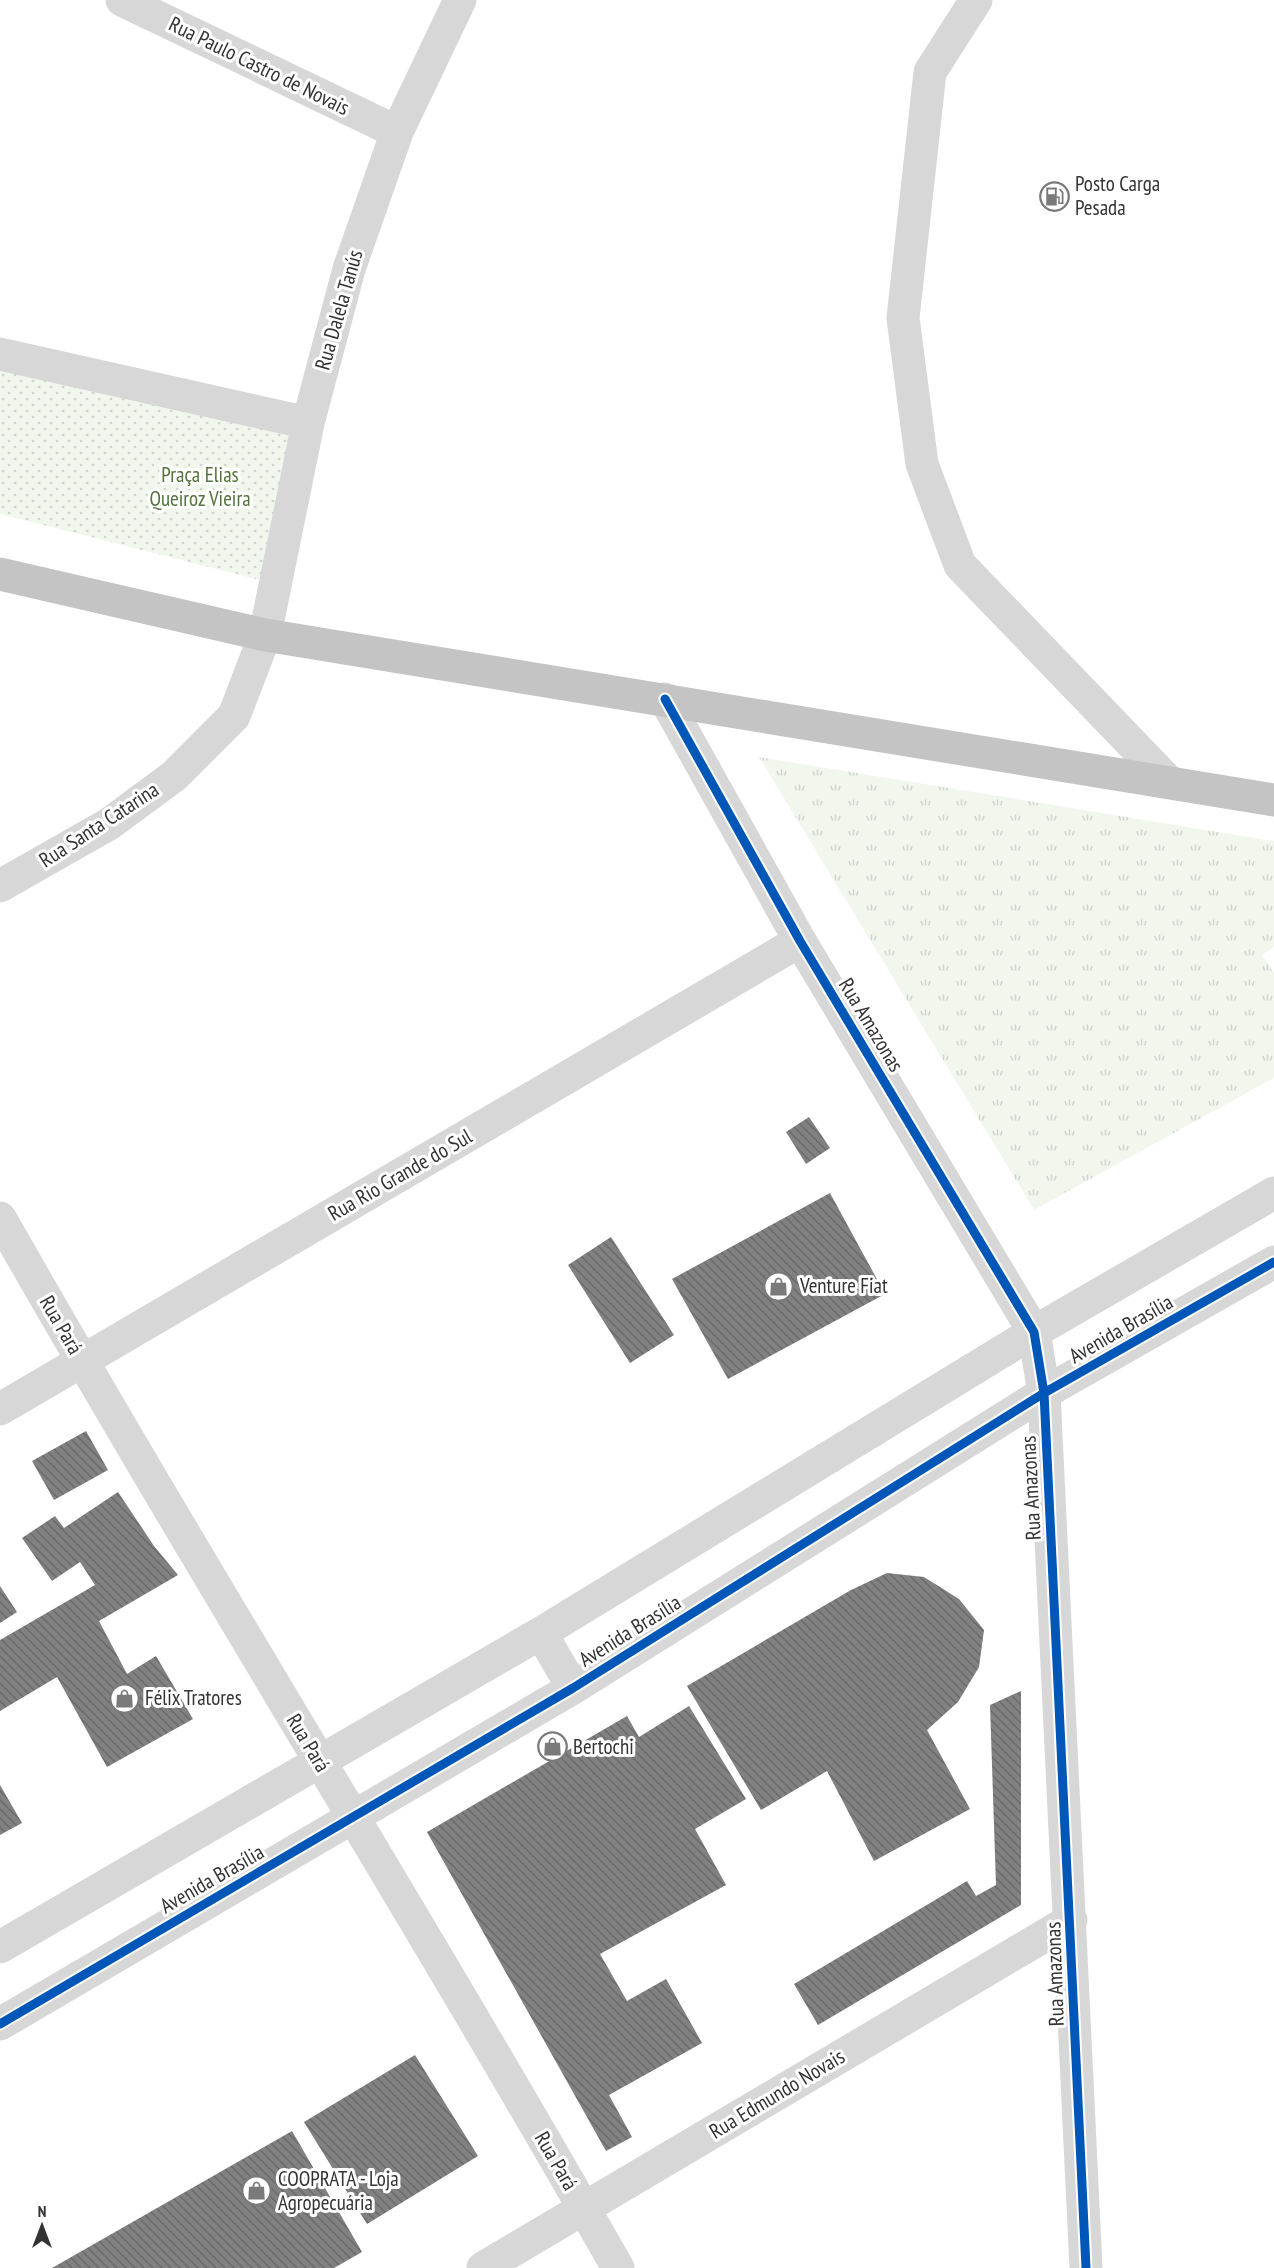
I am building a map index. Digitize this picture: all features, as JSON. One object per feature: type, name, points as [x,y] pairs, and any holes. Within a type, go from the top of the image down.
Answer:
[{"type":"highway","points":[[0,574],[265,635],[1274,800]]},
{"type":"street","name":"Rua Paulo Castro de Novais","points":[[122,0],[397,132]]},
{"type":"street","name":"Rua Dalela Tanús","points":[[265,635],[308,423],[349,269],[397,132],[460,0]]},
{"type":"street","points":[[976,0],[930,72],[903,318],[922,464],[960,565],[1169,782]]},
{"type":"street","points":[[0,354],[308,423]]},
{"type":"street","name":"Rua Santa Catarina","points":[[0,886],[109,825],[174,776],[234,716],[265,635]]},
{"type":"street","name":"Rua Amazonas","points":[[665,699],[800,941],[1034,1332],[1044,1393],[1086,2268]]},
{"type":"street","name":"Rua Rio Grande do Sul","points":[[0,1409],[800,941]]},
{"type":"street","name":"Avenida Brasília","points":[[0,1947],[541,1633],[1034,1332],[1274,1193]]},
{"type":"street","name":"Rua Pará","points":[[0,1218],[82,1362],[318,1761],[354,1817],[618,2268]]},
{"type":"street","name":"Avenida Brasília","points":[[0,2024],[573,1688],[1044,1393],[1274,1262]]},
{"type":"street","points":[[541,1633],[573,1688]]},
{"type":"street","name":"Rua Edmundo Novais","points":[[483,2268],[1071,1920]]},
{"type":"green space","name":"Praça Elias Queiroz Vieira","points":[[0,364],[296,433],[264,581],[0,514]]},
{"type":"green space","points":[[759,757],[1274,841],[1274,947],[1262,955],[1274,973],[1274,1078],[1034,1210]]},
{"type":"building","points":[[809,1117],[830,1148],[806,1164],[786,1132]]},
{"type":"building","name":"Venture Fiat","points":[[830,1193],[885,1294],[728,1379],[672,1279]]},
{"type":"building","points":[[611,1237],[674,1335],[630,1363],[568,1265]]},
{"type":"building","points":[[86,1431],[108,1470],[54,1500],[32,1461]]},
{"type":"building","points":[[118,1492],[154,1546],[178,1575],[99,1621],[127,1674],[156,1656],[193,1719],[107,1767],[57,1677],[0,1711],[0,1640],[95,1585],[80,1562],[52,1581],[22,1538],[55,1516],[64,1528]]},
{"type":"building","points":[[887,1573],[924,1577],[959,1599],[984,1630],[979,1667],[958,1702],[927,1730],[970,1809],[874,1861],[827,1771],[761,1810],[687,1686],[851,1590]]},
{"type":"building","points":[[0,1586],[17,1612],[0,1623]]},
{"type":"building","points":[[1021,1691],[1021,1905],[818,2025],[794,1984],[967,1881],[976,1896],[996,1885],[990,1705]]},
{"type":"building","points":[[689,1706],[746,1799],[695,1829],[726,1885],[600,1954],[627,2001],[666,1979],[702,2043],[609,2095],[632,2137],[606,2151],[427,1832],[627,1716],[639,1737]]},
{"type":"building","points":[[0,1785],[22,1823],[0,1835]]},
{"type":"building","name":"COOPRATA - Loja Agropecuária","points":[[415,2055],[478,2156],[367,2224],[304,2122]]},
{"type":"building","name":"COOPRATA - Loja Agropecuária","points":[[292,2131],[362,2252],[334,2268],[52,2268]]},
{"type":"cycle path","points":[[665,699],[800,941],[1034,1332],[1044,1393],[1086,2268]]},
{"type":"cycle path","points":[[0,2024],[573,1688],[1044,1393],[1274,1262]]},
{"type":"place","name":"Posto Carga Pesada","points":[[1054,196]]},
{"type":"place","name":"Venture Fiat","points":[[779,1286]]},
{"type":"place","name":"Félix Tratores","points":[[124,1698]]},
{"type":"place","name":"Bertochi","points":[[552,1747]]},
{"type":"place","name":"COOPRATA - Loja Agropecuária","points":[[257,2191]]}]
